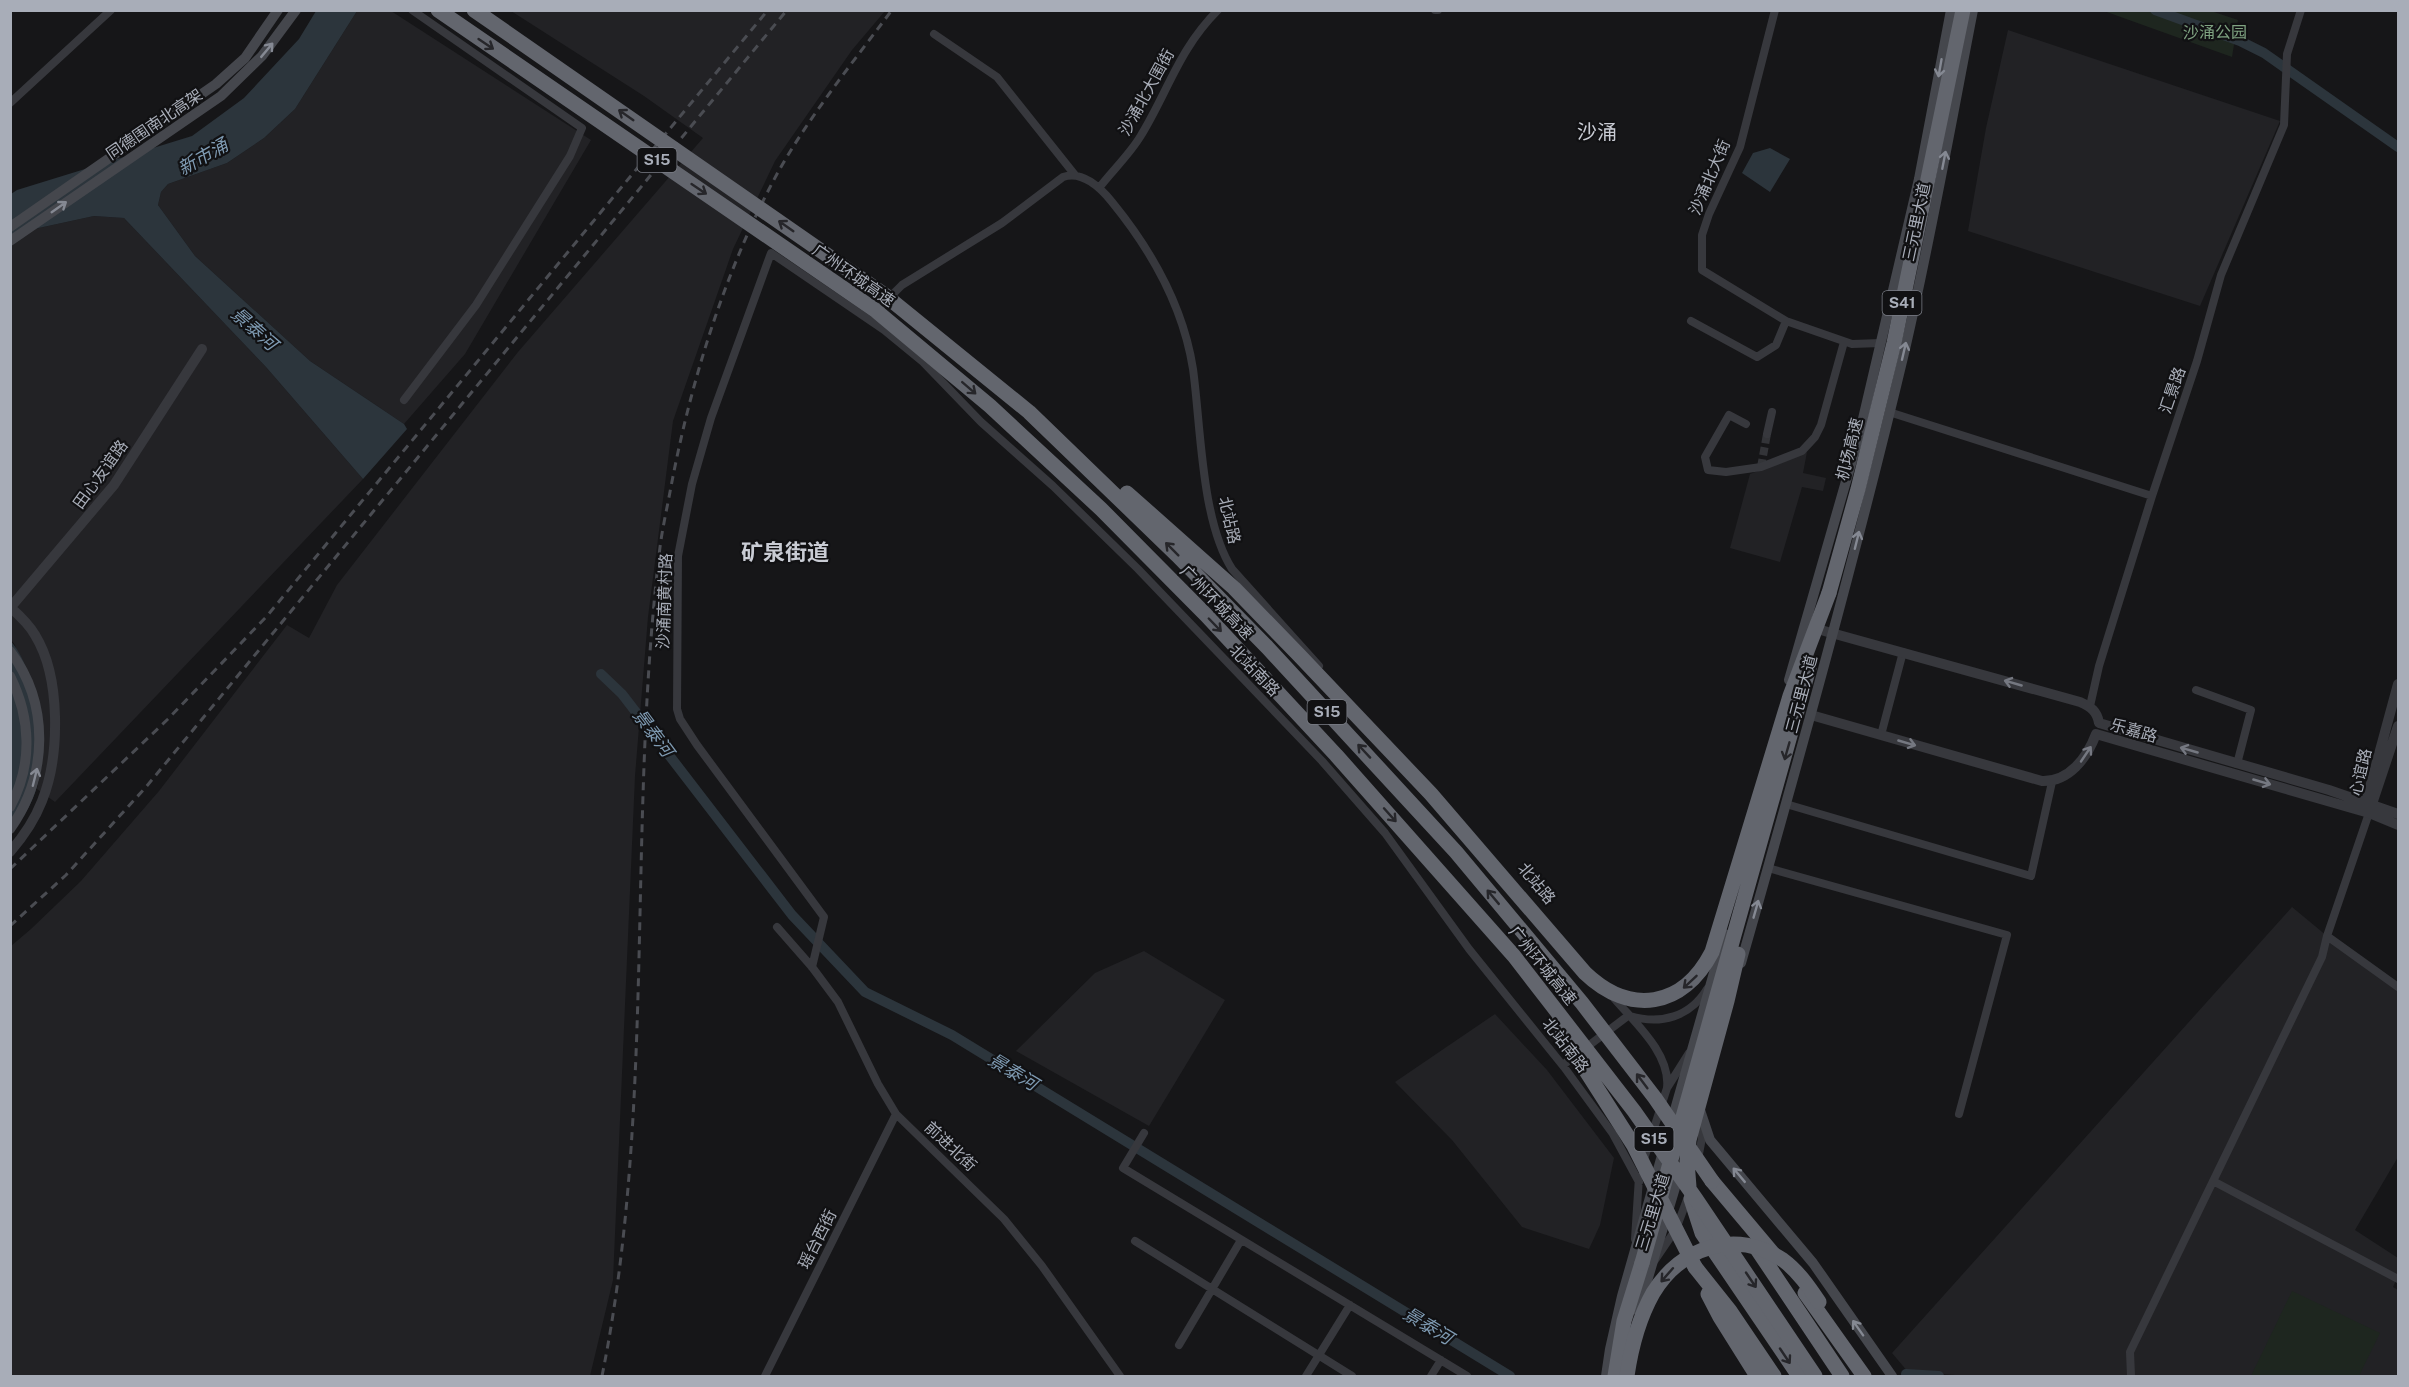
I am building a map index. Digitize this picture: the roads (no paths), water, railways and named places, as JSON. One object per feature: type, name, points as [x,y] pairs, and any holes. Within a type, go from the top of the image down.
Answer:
[{"type":"highway","name":"广州环城高速","points":[[438,10],[875,310],[990,406],[1101,509],[1213,622],[1478,914],[1551,1003],[1634,1111],[1815,1377]]},
{"type":"highway","name":"广州环城高速","points":[[474,10],[886,296],[1029,412],[1218,597],[1456,852],[1582,1003],[1655,1098],[1842,1377]]},
{"type":"highway","name":"机场高速","points":[[1747,892],[1861,478],[1891,353],[1963,10]]},
{"type":"highway","points":[[1029,412],[1178,536],[1234,588],[1431,794],[1579,967],[1603,988],[1628,998],[1658,999],[1680,991],[1697,976],[1712,952],[1790,696],[1828,594]]},
{"type":"highway","points":[[1615,1377],[1624,1321],[1747,892]]},
{"type":"highway","points":[[1747,892],[1730,992],[1689,1140],[1687,1161],[1689,1189],[1702,1233],[1798,1377]]},
{"type":"highway","points":[[1478,914],[1557,1026],[1634,1146],[1720,1317],[1757,1377]]},
{"type":"highway","points":[[1712,1181],[1806,1294],[1864,1377]]},
{"type":"highway","points":[[1627,1377],[1640,1322],[1658,1286],[1675,1267],[1694,1253],[1708,1247],[1730,1244],[1760,1249],[1790,1266],[1810,1289],[1872,1377]]},
{"type":"highway","points":[[1695,1268],[1730,1311],[1774,1377]]},
{"type":"main road","name":"同德围南北高架","points":[[10,227],[216,84],[245,58],[278,10]]},
{"type":"main road","name":"同德围南北高架","points":[[10,241],[221,96],[262,56],[296,10]]},
{"type":"main road","name":"三元里大道","points":[[1627,1377],[1633,1331],[1651,1265],[1768,868],[1833,632],[1828,594],[1851,468],[1921,168],[1951,10]]},
{"type":"main road","name":"三元里大道","points":[[1606,1377],[1616,1322],[1713,978],[1804,625],[1828,594],[1889,412],[1931,223],[1973,10]]},
{"type":"main road","points":[[10,651],[30,687],[37,714],[40,746],[33,788],[10,829]]},
{"type":"main road","points":[[10,676],[24,712],[27,739],[23,776],[10,807]]},
{"type":"main road","points":[[1699,1107],[1710,1140],[1813,1263],[1892,1377]]},
{"type":"street","points":[[10,103],[111,10]]},
{"type":"street","points":[[404,400],[476,305],[570,156],[582,128],[412,10]]},
{"type":"street","name":"沙涌北大围街","points":[[1099,188],[1140,138],[1179,60],[1205,23],[1218,10]]},
{"type":"street","name":"沙涌北大街","points":[[1775,10],[1740,147],[1709,214],[1702,235],[1702,270],[1786,321],[1852,344],[1881,343]]},
{"type":"street","name":"汇景路","points":[[2090,706],[2152,496],[2198,361],[2222,275],[2284,125],[2287,54],[2301,10]]},
{"type":"street","points":[[868,319],[902,285],[1002,223],[1063,177],[1075,174],[997,78],[934,34]]},
{"type":"street","name":"北站路","points":[[1075,174],[1099,188],[1123,215],[1148,249],[1179,316],[1192,366],[1216,536],[1223,555],[1232,569],[1442,798],[1629,1015],[1658,1053],[1666,1071],[1667,1088]]},
{"type":"street","name":"北站南路","points":[[771,253],[868,319],[923,362],[989,430],[1087,519],[1322,761],[1391,840],[1476,959],[1563,1065],[1613,1134],[1639,1182]]},
{"type":"street","name":"沙涌南黄村路","points":[[771,253],[711,418],[692,484],[678,556],[677,709],[680,719],[696,745],[824,917],[812,967]]},
{"type":"street","points":[[1691,321],[1757,357],[1776,345],[1786,321]]},
{"type":"street","points":[[1746,424],[1729,415],[1705,457],[1708,470],[1726,472],[1761,466],[1802,451],[1815,437],[1821,425],[1844,342]]},
{"type":"street","name":"田心友谊路","points":[[11,608],[114,485],[202,349]]},
{"type":"street","points":[[1767,434],[1772,412]]},
{"type":"street","points":[[1889,412],[2152,496]]},
{"type":"street","points":[[10,852],[39,807],[51,767],[55,721],[50,673],[34,633],[11,608]]},
{"type":"street","points":[[1804,625],[2090,706]]},
{"type":"street","points":[[1881,735],[1903,652]]},
{"type":"street","name":"心谊路","points":[[2370,806],[2398,684]]},
{"type":"street","points":[[2196,690],[2251,710],[2237,764]]},
{"type":"street","name":"乐嘉路","points":[[2052,782],[2077,766],[2085,757],[2097,729],[2098,716],[2090,706]]},
{"type":"street","points":[[1786,804],[2031,876],[2052,782],[2031,779],[1811,715]]},
{"type":"street","name":"心谊路","points":[[2370,806],[2398,726]]},
{"type":"street","name":"乐嘉路","points":[[2097,729],[2398,814]]},
{"type":"street","name":"乐嘉路","points":[[2097,729],[2237,764],[2370,806],[2398,825]]},
{"type":"street","points":[[2131,1377],[2130,1352],[2322,957],[2370,806]]},
{"type":"street","points":[[1768,868],[2007,935],[1959,1114]]},
{"type":"street","name":"前进北街","points":[[777,927],[812,967],[846,1015],[878,1084],[896,1114],[1004,1219],[1042,1266],[1120,1377]]},
{"type":"street","points":[[2327,936],[2398,987]]},
{"type":"street","points":[[1563,1065],[1629,1015],[1648,1020],[1677,1017],[1699,1001],[1713,978]]},
{"type":"street","points":[[1635,1251],[1639,1182],[1649,1138],[1667,1088],[1694,1045]]},
{"type":"street","points":[[1651,1265],[1676,1228],[1688,1199],[1702,1138],[1699,1107]]},
{"type":"street","name":"瑶台西街","points":[[765,1377],[896,1114]]},
{"type":"street","points":[[1144,1133],[1123,1168],[1467,1377]]},
{"type":"street","points":[[2213,1181],[2398,1279]]},
{"type":"street","points":[[1179,1345],[1241,1240]]},
{"type":"street","points":[[1135,1241],[1352,1377]]},
{"type":"street","points":[[1306,1377],[1350,1305]]},
{"type":"street","points":[[1431,1377],[1440,1360]]},
{"type":"water","name":"新市涌","points":[[316,11],[357,11],[295,109],[264,138],[227,163],[168,184],[161,192],[158,205],[195,256],[310,361],[404,424],[407,429],[363,479],[266,367],[124,218],[94,216],[34,229],[11,238],[11,194],[17,190],[192,136],[244,98],[299,39]]},
{"type":"water","points":[[1770,148],[1790,159],[1770,192],[1742,173],[1753,153]]},
{"type":"water","points":[[10,640],[20,654],[33,690],[38,710],[41,751],[40,770],[33,799],[11,834]]},
{"type":"waterway","points":[[2155,10],[2240,41],[2264,53],[2398,147]]},
{"type":"waterway","name":"景泰河","points":[[601,674],[622,694],[792,915],[865,992],[952,1035],[1510,1376]]},
{"type":"waterway","name":"景泰河","points":[[1906,1374],[1939,1376]]},
{"type":"tunnel","points":[[1761,467],[1767,434]]},
{"type":"railway","points":[[10,869],[168,719],[267,616],[768,10]]},
{"type":"railway","points":[[10,926],[66,875],[146,787],[787,10]]},
{"type":"railway","points":[[602,1376],[619,1275],[629,1173],[635,1071],[644,761],[650,658],[660,548],[678,451],[711,329],[758,211],[789,153],[832,90],[892,10]]},
{"type":"district","name":"沙涌","points":[[1597,132]]},
{"type":"district","name":"矿泉街道","points":[[785,552]]},
{"type":"park label","name":"沙涌公园","points":[[2215,32]]}]
